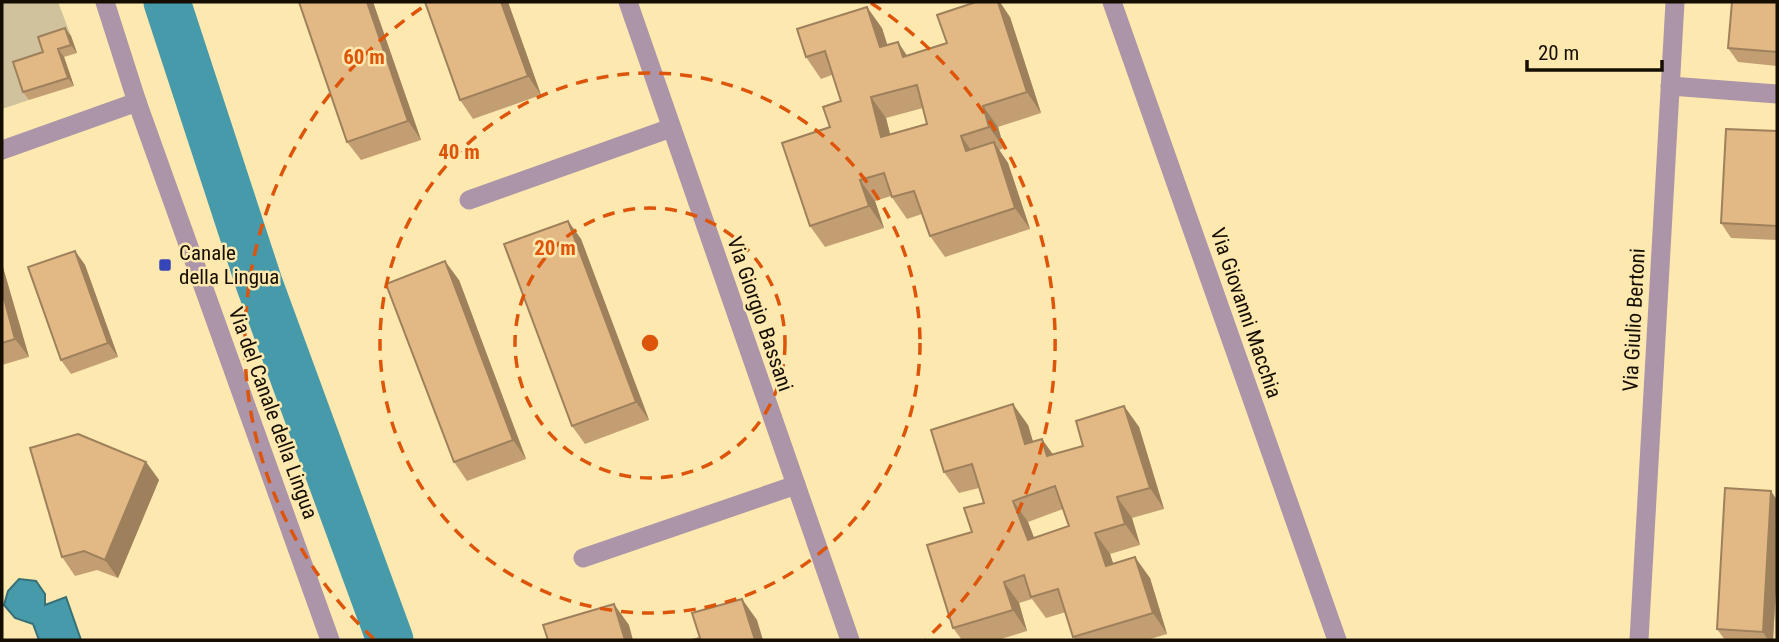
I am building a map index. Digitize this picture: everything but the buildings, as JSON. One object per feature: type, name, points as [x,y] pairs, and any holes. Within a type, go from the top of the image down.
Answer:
[{"type":"street","name":"Via del Canale della Lingua","points":[[105,2],[137,102],[330,640]]},
{"type":"street","name":"Via Giorgio Bassani","points":[[628,2],[850,640]]},
{"type":"street","name":"Via Giovanni Macchia","points":[[1112,2],[1337,640]]},
{"type":"street","name":"Via Giulio Bertoni","points":[[1639,640],[1675,2]]},
{"type":"street","points":[[1670,86],[1777,94]]},
{"type":"street","points":[[2,150],[137,102]]},
{"type":"street","points":[[468,200],[671,128]]},
{"type":"street","points":[[583,558],[796,485]]},
{"type":"shaded area","points":[[2,2],[58,2],[71,36],[44,44],[48,60],[19,70],[29,100],[2,109]]},
{"type":"water","points":[[19,579],[36,581],[45,594],[45,605],[66,597],[81,640],[39,640],[33,624],[15,618],[4,605],[8,591]]},
{"type":"waterway","points":[[167,2],[259,283],[390,640]]},
{"type":"place","name":"Canale della Lingua","points":[[165,265]]}]
